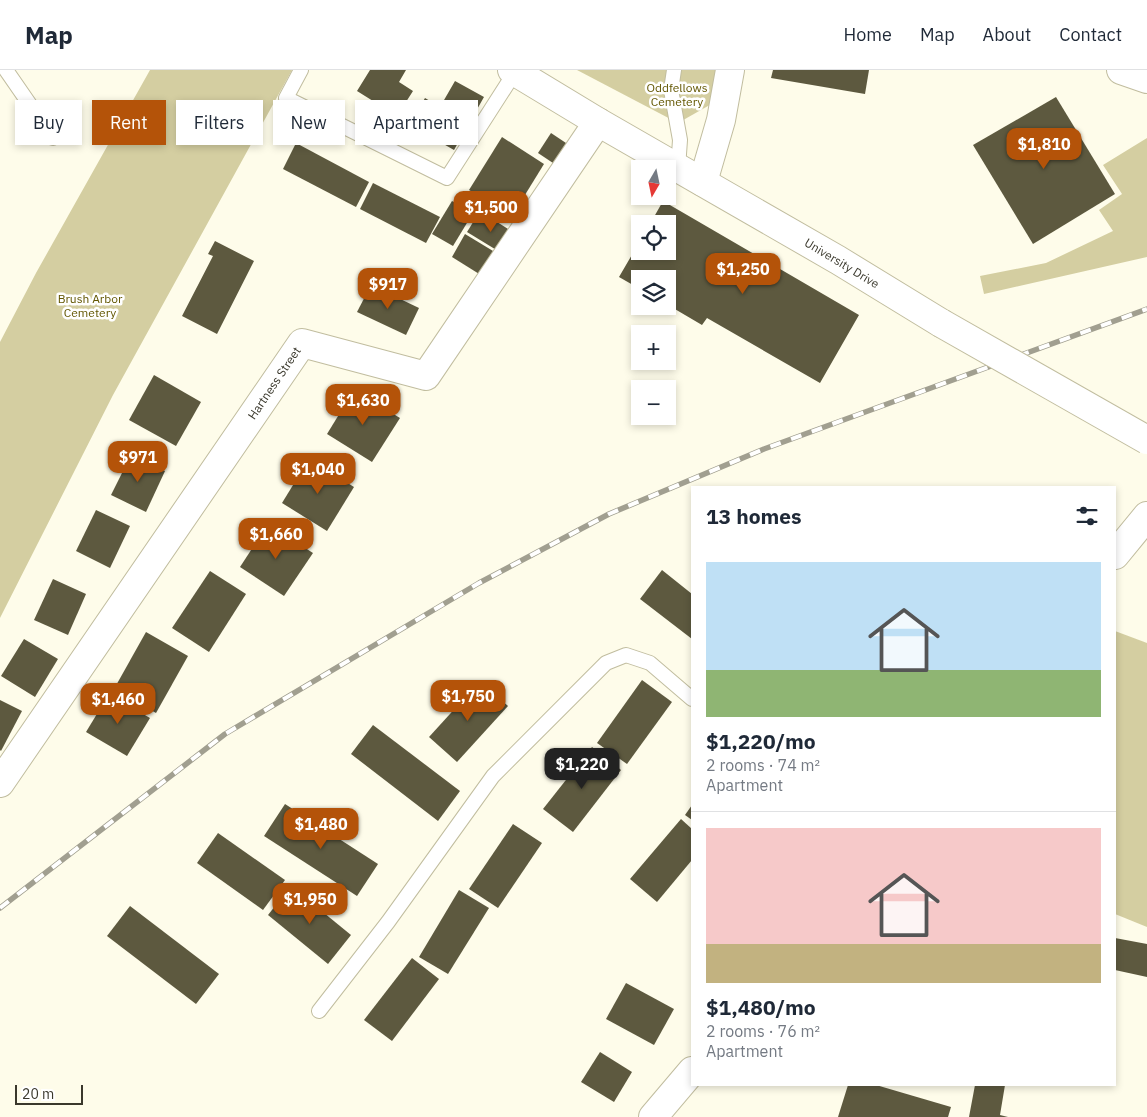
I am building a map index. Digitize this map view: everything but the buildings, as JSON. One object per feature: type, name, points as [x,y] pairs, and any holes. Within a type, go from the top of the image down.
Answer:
[{"type":"street","points":[[704,182],[721,120],[730,70]]},
{"type":"street","points":[[1121,70],[1147,79]]},
{"type":"street","name":"University Drive","points":[[513,71],[838,260],[941,323],[1147,440]]},
{"type":"street","name":"Hartness Street","points":[[0,783],[302,343],[426,376],[598,122]]},
{"type":"street","points":[[1116,554],[1147,516]]},
{"type":"street","points":[[653,1117],[691,1071]]},
{"type":"lane","points":[[6,70],[27,100]]},
{"type":"lane","points":[[301,70],[286,98],[447,178],[513,71]]},
{"type":"lane","points":[[674,70],[671,90],[680,140],[678,168]]},
{"type":"lane","points":[[319,1011],[393,914],[493,776],[606,664],[626,655],[650,663],[691,698]]},
{"type":"green space","name":"Brush Arbor Cemetery","points":[[150,70],[292,70],[275,100],[273,100],[273,104],[263,123],[263,100],[176,100],[176,145],[251,145],[113,395],[0,618],[0,342],[36,273],[108,145],[166,145],[166,100],[133,100]]},
{"type":"green space","name":"Oddfellows Cemetery","points":[[577,70],[720,70],[715,102],[678,123]]},
{"type":"green space","points":[[1147,138],[1147,257],[984,294],[980,276],[1046,263],[1113,231],[1099,210],[1122,194],[1103,165]]},
{"type":"green space","points":[[1116,631],[1147,643],[1147,927],[1116,914]]},
{"type":"railway","points":[[0,908],[225,734],[479,583],[609,514],[764,449],[1147,309]]}]
